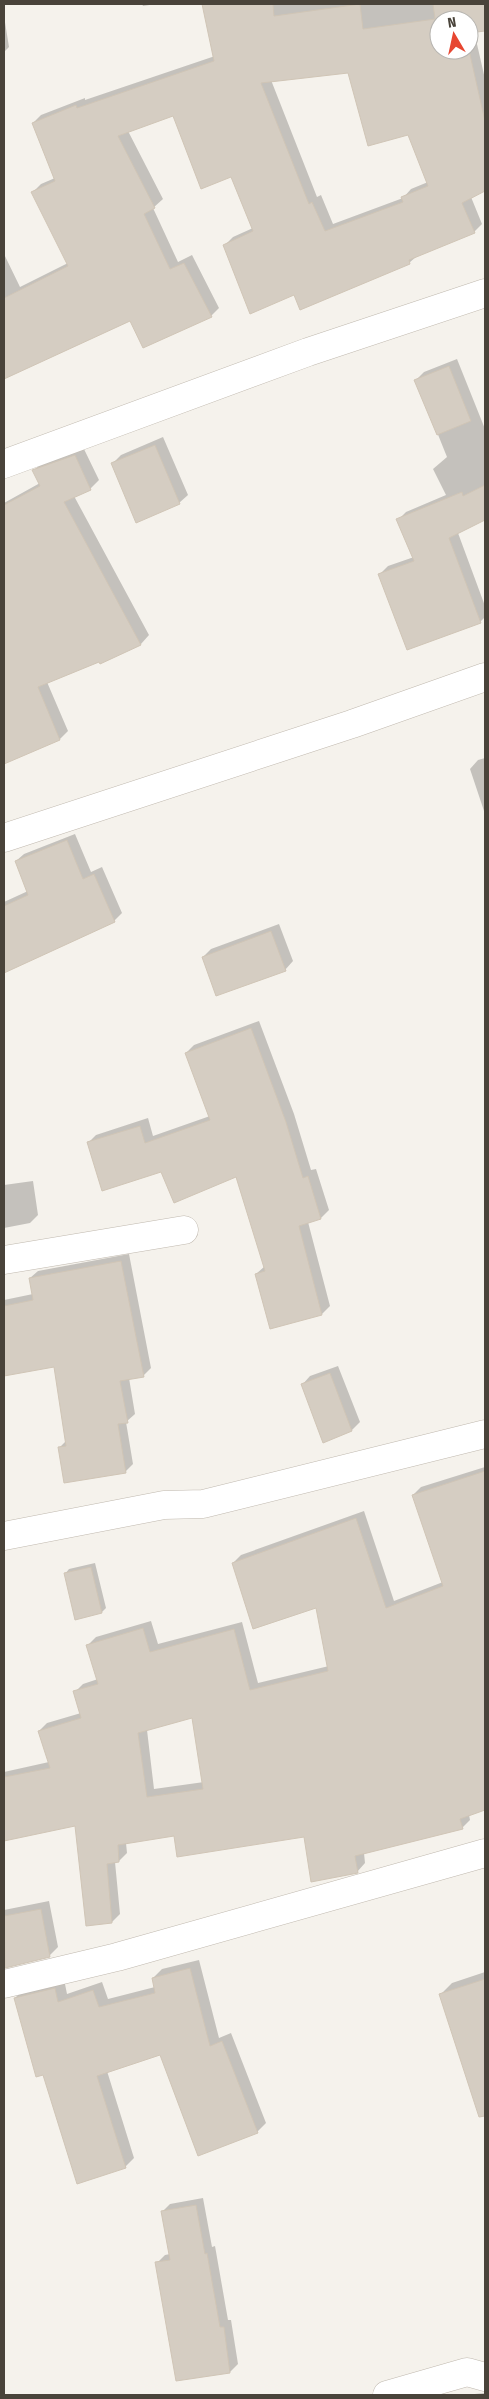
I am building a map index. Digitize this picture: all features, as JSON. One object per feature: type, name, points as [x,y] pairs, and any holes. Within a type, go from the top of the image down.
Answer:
[{"type":"street","points":[[4,464],[308,352],[485,293]]},
{"type":"street","points":[[4,838],[352,724],[485,678]]},
{"type":"street","points":[[4,1260],[184,1230]]},
{"type":"street","points":[[4,1536],[164,1505],[203,1504],[485,1434]]},
{"type":"street","points":[[4,1984],[116,1957],[485,1853]]},
{"type":"street","points":[[388,2395],[467,2372],[485,2377]]},
{"type":"building","points":[[202,4],[273,4],[274,16],[360,4],[363,29],[429,20],[429,60],[471,60],[485,121],[485,191],[462,203],[475,233],[409,260],[410,264],[300,310],[294,295],[250,314],[223,245],[253,231],[231,177],[201,189],[173,116],[118,136],[155,208],[144,214],[170,269],[184,263],[212,317],[143,348],[130,321],[4,379],[4,298],[68,266],[31,192],[55,181],[32,123],[76,105],[77,108],[214,61]],"holes":[[[348,73],[368,146],[408,135],[428,186],[401,197],[403,202],[325,231],[312,202],[309,204],[261,83]]]},
{"type":"building","points":[[433,4],[485,4],[485,31],[479,32],[479,10],[434,10]]},
{"type":"building","points":[[449,366],[471,421],[437,435],[414,380]]},
{"type":"building","points":[[155,445],[180,504],[136,523],[111,463]]},
{"type":"building","points":[[75,455],[91,490],[64,502],[141,645],[100,664],[99,662],[38,687],[60,740],[4,764],[4,505],[40,486],[32,470]]},
{"type":"building","points":[[485,485],[485,520],[449,538],[481,623],[407,650],[378,574],[414,561],[396,519],[462,492],[463,496]]},
{"type":"building","points":[[67,840],[83,879],[94,874],[115,922],[4,973],[4,906],[28,895],[15,861]]},
{"type":"building","points":[[271,931],[286,971],[216,996],[202,957]]},
{"type":"building","points":[[251,1028],[286,1122],[303,1178],[308,1176],[321,1219],[299,1226],[322,1315],[270,1329],[255,1274],[265,1271],[236,1177],[174,1203],[161,1172],[102,1191],[87,1142],[140,1126],[145,1143],[210,1120],[185,1053]]},
{"type":"building","points":[[121,1261],[144,1377],[120,1381],[128,1423],[118,1424],[126,1473],[64,1483],[58,1447],[66,1446],[54,1367],[4,1376],[4,1306],[33,1300],[29,1278]]},
{"type":"building","points":[[330,1373],[352,1431],[323,1443],[301,1384]]},
{"type":"building","points":[[485,1471],[485,1810],[460,1819],[463,1829],[355,1856],[358,1873],[311,1882],[304,1837],[177,1857],[174,1836],[118,1845],[119,1862],[107,1864],[112,1923],[86,1926],[75,1826],[4,1841],[4,1777],[50,1768],[38,1731],[81,1718],[73,1691],[98,1684],[86,1645],[143,1628],[150,1652],[234,1629],[250,1690],[328,1671],[316,1608],[253,1629],[232,1563],[356,1518],[386,1608],[443,1586],[412,1495]],"holes":[[[192,1718],[203,1789],[147,1797],[138,1733]]]},
{"type":"building","points":[[91,1567],[102,1613],[75,1620],[64,1573]]},
{"type":"building","points":[[41,1909],[50,1957],[5,1968],[4,1916]]},
{"type":"building","points":[[190,1968],[210,2046],[222,2041],[258,2133],[198,2156],[160,2055],[97,2076],[126,2168],[77,2184],[43,2075],[36,2077],[14,1998],[55,1988],[58,2002],[93,1990],[99,2007],[155,1993],[152,1978]]},
{"type":"building","points":[[485,1979],[485,2116],[479,2117],[439,1994]]},
{"type":"building","points":[[196,2205],[205,2254],[207,2253],[220,2327],[224,2327],[230,2373],[176,2381],[155,2262],[170,2260],[161,2211]]}]
